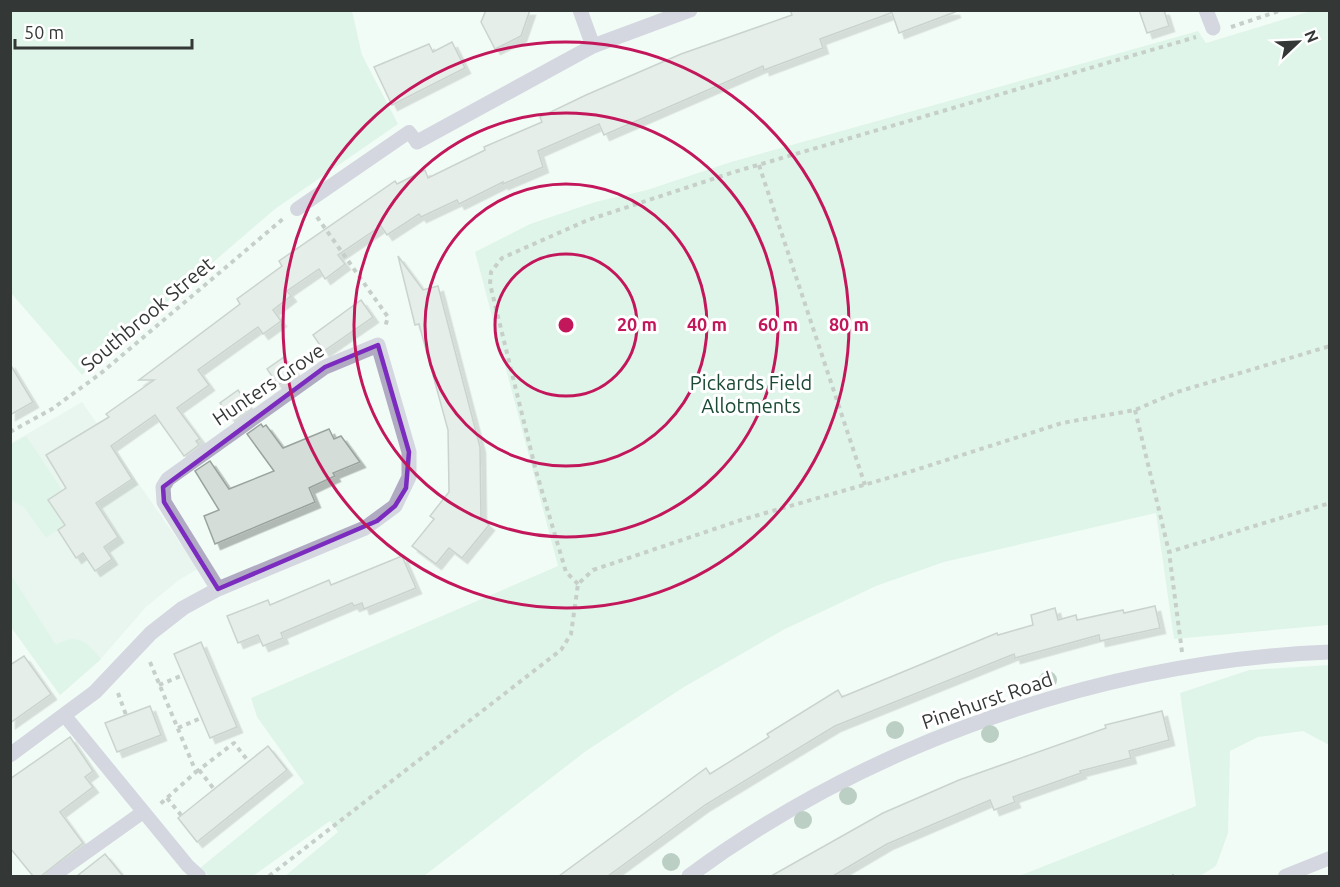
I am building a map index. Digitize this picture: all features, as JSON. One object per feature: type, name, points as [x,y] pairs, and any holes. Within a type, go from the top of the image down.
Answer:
[{"type":"street","points":[[580,10],[593,46]]},
{"type":"street","points":[[417,142],[593,46],[690,10]]},
{"type":"street","points":[[1206,10],[1213,28]]},
{"type":"street","points":[[10,755],[95,692],[166,619],[218,589],[365,528],[385,515],[400,499],[409,477],[409,452],[378,345]]},
{"type":"street","name":"Hunters Grove","points":[[218,589],[164,502],[163,487],[168,479],[325,367],[378,345]]},
{"type":"street","name":"Pinehurst Road","points":[[690,876],[750,834],[818,794],[879,762],[927,742],[1060,696],[1116,681],[1184,669],[1329,652]]},
{"type":"lane","points":[[301,205],[408,132],[417,142]]},
{"type":"lane","points":[[65,716],[199,876]]},
{"type":"lane","points":[[53,876],[145,814]]},
{"type":"lane","points":[[1285,876],[1329,858]]},
{"type":"path","points":[[578,584],[566,572],[536,471],[490,284],[491,272],[502,258],[588,220],[759,165],[1173,45],[1202,35],[1213,28],[1231,27],[1282,10]]},
{"type":"path","points":[[759,165],[865,485]]},
{"type":"path","points":[[301,205],[388,317],[378,345]]},
{"type":"path","name":"Southbrook Street","points":[[10,432],[52,409],[100,374],[301,205]]},
{"type":"path","points":[[269,876],[561,650],[571,634],[578,584],[593,570],[607,563],[741,520],[865,485],[1062,423],[1135,410],[1177,392],[1329,346]]},
{"type":"path","points":[[1135,410],[1168,552],[1184,669]]},
{"type":"path","points":[[1168,552],[1329,503]]},
{"type":"path","points":[[142,642],[177,728],[198,771],[214,789]]},
{"type":"path","points":[[159,685],[183,675]]},
{"type":"path","points":[[177,728],[201,718]]},
{"type":"path","points":[[145,814],[234,743],[249,762]]},
{"type":"path","points":[[167,798],[181,815]]},
{"type":"highlighted area","points":[[378,345],[409,452],[406,488],[395,506],[377,521],[218,589],[164,502],[163,487],[325,367]]},
{"type":"shaded area","points":[[82,402],[198,569],[179,580],[146,607],[99,661],[60,695],[11,627],[10,444]]},
{"type":"green space","points":[[10,11],[352,11],[362,55],[398,124],[275,209],[82,375],[11,293]]},
{"type":"green space","name":"Pickards Field Allotments","points":[[1311,11],[1329,11],[1329,625],[1174,639],[1156,513],[944,562],[876,586],[783,630],[684,687],[586,751],[424,876],[285,876],[338,832],[330,821],[253,876],[209,876],[200,868],[304,783],[257,717],[251,698],[558,566],[475,252],[530,224],[595,202],[647,190],[731,162],[1198,31],[1206,43]]},
{"type":"green space","points":[[26,436],[62,490],[48,500],[65,525],[46,538],[24,507],[11,500],[11,444]]},
{"type":"green space","points":[[11,575],[56,645],[76,639],[91,648],[101,659],[60,695],[11,627]]},
{"type":"green space","points":[[1329,665],[1329,745],[1303,731],[1258,737],[1230,751],[1228,833],[1216,866],[1200,876],[1019,876],[1196,806],[1180,693],[1249,670]]},
{"type":"building","points":[[486,10],[530,10],[521,36],[495,49],[481,22]]},
{"type":"building","points":[[790,10],[890,10],[891,13],[820,39],[823,48],[764,70],[763,66],[604,135],[599,124],[538,151],[543,167],[503,184],[503,182],[459,204],[457,200],[421,217],[419,214],[387,235],[381,226],[338,255],[345,264],[325,279],[319,269],[287,291],[291,296],[273,310],[281,321],[263,334],[258,327],[198,370],[209,385],[177,408],[200,439],[196,441],[199,445],[184,456],[155,415],[111,446],[132,479],[96,503],[118,537],[104,547],[112,559],[95,571],[83,553],[76,558],[58,530],[65,525],[48,500],[66,488],[46,455],[109,417],[106,414],[154,380],[139,380],[240,304],[237,299],[282,266],[279,261],[395,181],[397,184],[425,170],[428,178],[485,150],[484,147],[542,122],[540,117],[586,95],[681,54],[792,15]]},
{"type":"building","points":[[891,10],[954,10],[955,12],[899,33]]},
{"type":"building","points":[[1139,10],[1164,10],[1169,26],[1147,33]]},
{"type":"building","points":[[452,42],[465,68],[392,105],[374,67],[429,44],[433,52]]},
{"type":"building","points":[[398,256],[423,290],[438,286],[480,447],[481,518],[489,525],[462,558],[449,548],[436,564],[412,546],[434,519],[430,516],[449,492],[448,430],[419,324],[415,325]]},
{"type":"building","points":[[361,300],[373,317],[324,351],[313,335]]},
{"type":"building","points":[[284,357],[296,373],[278,385],[267,369]]},
{"type":"building","points":[[10,364],[33,402],[10,415]]},
{"type":"building","points":[[238,390],[250,408],[231,419],[220,403]]},
{"type":"building","points":[[261,424],[263,427],[266,425],[283,448],[329,429],[334,439],[341,436],[360,462],[333,473],[335,476],[309,488],[315,502],[215,544],[204,516],[219,510],[195,471],[210,461],[229,489],[274,471],[247,434]]},
{"type":"building","points":[[402,556],[416,588],[364,609],[362,603],[354,606],[352,603],[281,633],[283,638],[263,646],[258,635],[238,643],[227,616],[268,600],[270,605],[329,580],[331,585]]},
{"type":"building","points":[[1155,606],[1160,628],[1100,641],[1099,635],[1015,658],[1014,654],[835,726],[705,805],[608,876],[559,876],[706,768],[710,774],[769,737],[767,734],[838,690],[842,697],[997,633],[998,635],[1033,625],[1031,615],[1055,608],[1058,620],[1076,615],[1077,620]]},
{"type":"building","points":[[201,642],[237,727],[210,738],[174,654]]},
{"type":"building","points":[[24,656],[51,694],[10,723],[10,665]]},
{"type":"building","points":[[150,706],[161,735],[117,752],[105,723]]},
{"type":"building","points":[[1162,711],[1169,740],[1129,751],[1131,758],[1080,771],[1081,773],[1013,797],[1015,802],[994,810],[990,800],[887,844],[833,876],[771,876],[883,813],[959,780],[1106,728],[1105,725]]},
{"type":"building","points":[[70,737],[93,771],[85,777],[93,787],[60,812],[83,843],[41,876],[33,876],[10,848],[10,779]]},
{"type":"building","points":[[268,746],[287,770],[197,842],[178,818]]},
{"type":"building","points":[[105,854],[123,876],[77,876]]}]
